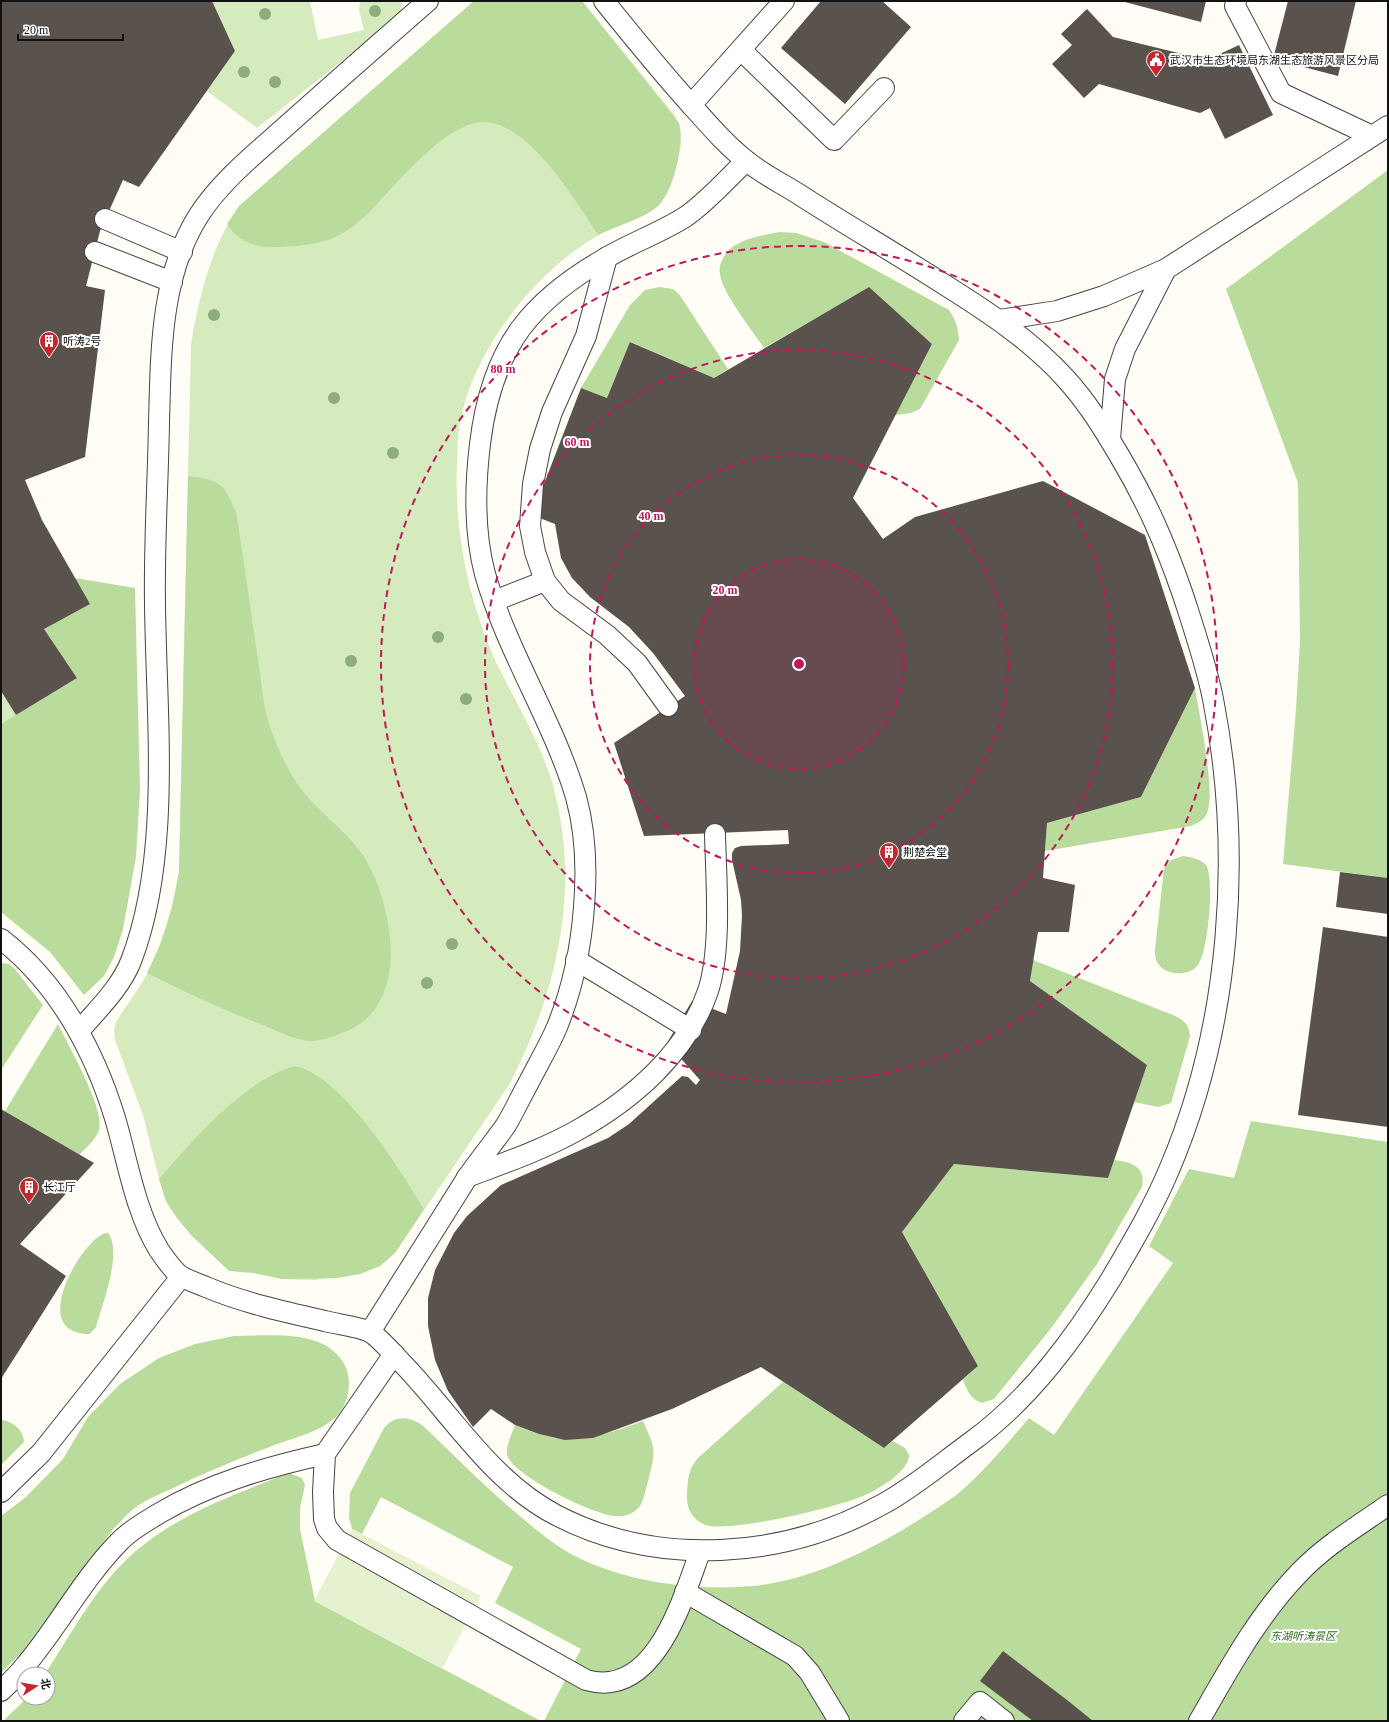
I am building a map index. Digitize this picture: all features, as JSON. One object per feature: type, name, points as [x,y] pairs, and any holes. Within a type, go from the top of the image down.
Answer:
[{"type":"lane","points":[[80,1030],[117,985],[130,963],[143,923],[153,868],[158,813],[158,719],[155,601],[161,356],[165,313],[172,282],[182,252],[199,215],[217,192],[252,156],[428,1]]},
{"type":"lane","points":[[1,939],[22,955],[58,998],[80,1030],[114,1113],[126,1159],[146,1222],[159,1250],[180,1277],[219,1293],[270,1308],[370,1332],[394,1354],[432,1395],[484,1458],[502,1477],[522,1494],[558,1516],[614,1538],[636,1545],[700,1552],[789,1541],[854,1518],[895,1497],[989,1428],[1034,1384],[1086,1320],[1135,1239],[1168,1172],[1191,1111],[1209,1041],[1220,984],[1227,917],[1229,852],[1225,778],[1212,697],[1196,636],[1172,563],[1146,502],[1110,439],[1086,403],[1065,377],[1046,358],[999,320],[746,161],[671,83],[604,1]]},
{"type":"lane","points":[[691,105],[784,1]]},
{"type":"lane","points":[[1236,1],[1235,6],[1281,93],[1380,131]]},
{"type":"lane","points":[[741,50],[834,140],[884,88]]},
{"type":"lane","points":[[999,320],[1057,311],[1104,296],[1166,269],[1380,131]]},
{"type":"lane","points":[[370,1332],[467,1178],[506,1124],[557,1027],[576,960],[584,908],[586,866],[583,831],[577,800],[567,769],[505,630],[484,571],[479,539],[477,468],[487,402],[496,373],[522,327],[544,303],[573,278],[607,257],[688,215],[746,161]]},
{"type":"lane","points":[[106,219],[182,252]]},
{"type":"lane","points":[[95,252],[172,282]]},
{"type":"lane","points":[[607,257],[586,336],[552,412],[540,449],[533,484],[530,526],[535,552],[545,581],[561,601],[607,635],[637,663],[668,706]]},
{"type":"lane","points":[[1110,439],[1115,378],[1125,349],[1166,269]]},
{"type":"lane","points":[[494,601],[545,581]]},
{"type":"lane","points":[[467,1178],[530,1152],[582,1127],[626,1098],[653,1074],[691,1030],[708,990],[715,950],[715,834]]},
{"type":"lane","points":[[576,960],[691,1030]]},
{"type":"lane","points":[[1,1492],[41,1453],[180,1277]]},
{"type":"lane","points":[[394,1354],[325,1454],[323,1492],[324,1518],[328,1528],[337,1540],[586,1680],[596,1683],[609,1682],[634,1672],[657,1650],[668,1632],[700,1552]]},
{"type":"lane","points":[[1,1691],[24,1668],[94,1570],[120,1540],[143,1523],[172,1505],[232,1479],[274,1465],[325,1454]]},
{"type":"lane","points":[[1200,1721],[1245,1641],[1300,1572],[1327,1548],[1388,1505]]},
{"type":"lane","points":[[685,1592],[795,1656],[810,1673],[839,1721]]},
{"type":"lane","points":[[964,1721],[980,1702],[1004,1721]]},
{"type":"green space","points":[[212,1],[310,1],[318,40],[364,30],[359,10],[360,1],[401,1],[402,7],[398,17],[257,128],[207,91],[235,51]]},
{"type":"green space","points":[[474,1],[582,1],[673,113],[681,130],[680,150],[672,181],[663,199],[658,205],[637,218],[606,231],[575,251],[551,270],[508,318],[476,373],[465,402],[459,430],[457,463],[458,514],[465,565],[471,590],[486,638],[496,662],[534,736],[547,766],[561,821],[565,860],[564,899],[560,937],[552,975],[541,1012],[509,1085],[395,1253],[380,1266],[360,1274],[315,1280],[282,1279],[192,1236],[177,1218],[166,1201],[143,1115],[115,1040],[114,1030],[116,1022],[141,985],[159,948],[167,923],[179,872],[191,344],[202,290],[213,256],[229,222],[239,206]]},
{"type":"green space","points":[[474,1],[582,1],[679,123],[679,155],[673,179],[663,200],[657,207],[637,219],[598,235],[562,181],[529,144],[511,131],[493,123],[475,123],[465,126],[437,144],[397,182],[361,220],[336,237],[312,244],[271,247],[249,243],[237,236],[227,224],[239,206]]},
{"type":"green space","points":[[1388,170],[1388,878],[1283,864],[1300,642],[1298,483],[1226,289]]},
{"type":"green space","points":[[780,232],[796,233],[824,242],[949,310],[956,324],[959,340],[920,409],[911,413],[895,415],[932,344],[869,287],[764,348],[726,291],[720,274],[720,267],[726,254],[735,245],[754,238]]},
{"type":"green space","points":[[660,287],[673,289],[679,294],[728,369],[714,378],[631,342],[607,398],[581,388],[630,305],[645,290]]},
{"type":"green space","points":[[188,476],[208,479],[221,486],[229,497],[237,516],[264,705],[268,722],[281,754],[292,776],[302,790],[352,841],[366,860],[376,881],[384,905],[389,930],[391,956],[388,980],[379,1002],[364,1020],[330,1038],[308,1041],[285,1034],[219,1007],[147,973],[161,943],[172,909],[179,872]]},
{"type":"green space","points":[[75,578],[135,588],[140,790],[136,857],[123,929],[114,957],[104,976],[84,995],[50,952],[1,912],[1,724],[77,678],[44,629]]},
{"type":"green space","points":[[1195,688],[1208,771],[1209,803],[1207,813],[1204,818],[1191,826],[1045,851],[1047,823],[1141,797]]},
{"type":"green space","points":[[1,691],[16,715],[1,724]]},
{"type":"green space","points":[[1183,856],[1199,860],[1206,865],[1209,873],[1210,885],[1209,915],[1205,946],[1202,958],[1198,965],[1194,969],[1185,973],[1174,973],[1169,972],[1158,964],[1155,956],[1155,949],[1164,869],[1171,860]]},
{"type":"green space","points":[[1033,960],[1173,1015],[1187,1025],[1190,1036],[1171,1103],[1158,1107],[1134,1102],[1147,1065],[1030,981]]},
{"type":"green space","points":[[1,963],[9,964],[14,968],[43,1005],[1,1070]]},
{"type":"green space","points":[[58,1024],[92,1093],[100,1121],[99,1131],[90,1144],[79,1155],[5,1111]]},
{"type":"green space","points":[[295,1066],[313,1073],[332,1087],[350,1105],[385,1149],[424,1209],[395,1253],[380,1266],[360,1274],[337,1278],[282,1279],[253,1273],[229,1271],[192,1236],[177,1218],[166,1201],[159,1179],[187,1147],[221,1113],[239,1098],[257,1084],[276,1073]]},
{"type":"green space","name":"东湖听涛景区","points":[[1251,1121],[1388,1142],[1388,1721],[544,1721],[581,1649],[495,1603],[513,1567],[381,1497],[362,1534],[352,1529],[349,1517],[350,1493],[384,1428],[393,1421],[402,1418],[412,1420],[422,1425],[496,1496],[550,1540],[581,1559],[621,1574],[688,1586],[753,1586],[776,1583],[799,1577],[843,1561],[886,1540],[955,1496],[985,1468],[1029,1418],[1054,1435],[1173,1263],[1149,1246],[1189,1169],[1234,1178]]},
{"type":"green space","points":[[1114,1160],[1126,1162],[1136,1166],[1142,1174],[1142,1187],[1097,1264],[1052,1327],[994,1399],[982,1403],[978,1402],[970,1394],[963,1380],[978,1366],[902,1232],[954,1164],[1108,1178]]},
{"type":"green space","points":[[108,1233],[112,1242],[112,1265],[110,1279],[96,1327],[90,1334],[71,1330],[62,1318],[61,1302],[66,1283],[75,1264],[87,1248],[98,1237]]},
{"type":"green space","points":[[234,1336],[294,1336],[309,1339],[334,1351],[343,1362],[349,1384],[347,1399],[340,1413],[329,1423],[315,1431],[277,1444],[210,1471],[150,1498],[135,1507],[114,1528],[21,1653],[1,1673],[1,1516],[26,1497],[63,1459],[88,1417],[120,1384],[159,1358],[195,1344]]},
{"type":"green space","points":[[783,1382],[884,1448],[893,1441],[905,1448],[909,1455],[908,1461],[904,1468],[884,1485],[850,1501],[784,1518],[760,1522],[719,1527],[701,1523],[691,1513],[687,1499],[688,1479],[692,1466],[698,1458]]},
{"type":"green space","points":[[1,1420],[10,1422],[17,1427],[22,1434],[24,1442],[1,1465]]},
{"type":"green space","points":[[643,1421],[652,1444],[653,1456],[642,1502],[631,1514],[618,1516],[604,1514],[573,1501],[537,1483],[512,1463],[507,1454],[508,1443],[515,1425],[550,1437],[565,1439],[594,1436]]},
{"type":"green space","points":[[289,1473],[302,1478],[305,1485],[300,1508],[300,1529],[315,1601],[541,1721],[3,1721],[19,1706],[56,1706],[56,1666],[50,1666],[92,1600],[103,1586],[126,1560],[163,1531],[182,1519],[224,1499]]},
{"type":"green space","points":[[352,1529],[481,1596],[442,1669],[314,1601]]},
{"type":"building","name":"听涛2号","points":[[1,1],[212,1],[235,51],[139,187],[123,180],[100,231],[86,286],[105,290],[85,457],[25,480],[42,520],[90,604],[44,629],[77,678],[16,715],[1,691]]},
{"type":"building","points":[[821,1],[882,1],[911,27],[845,104],[781,48]]},
{"type":"building","points":[[1121,1],[1206,1],[1201,22]]},
{"type":"building","points":[[1288,1],[1356,1],[1338,76],[1273,59]]},
{"type":"building","points":[[1087,9],[1113,37],[1207,60],[1239,45],[1273,115],[1225,139],[1210,108],[1200,113],[1099,84],[1084,98],[1052,64],[1072,45],[1061,34]]},
{"type":"building","name":"荆楚会堂","points":[[869,287],[932,344],[853,498],[883,539],[915,517],[1043,481],[1145,535],[1195,688],[1141,797],[1047,823],[1043,878],[1075,885],[1069,932],[1038,932],[1030,981],[1147,1065],[1108,1178],[954,1164],[902,1232],[978,1366],[884,1448],[761,1367],[672,1409],[593,1438],[565,1440],[539,1434],[515,1425],[491,1409],[473,1427],[448,1391],[435,1360],[428,1326],[428,1298],[435,1270],[454,1233],[467,1216],[501,1185],[608,1138],[629,1124],[682,1076],[688,1077],[696,1085],[700,1080],[667,1043],[692,1001],[726,1014],[740,951],[742,915],[741,900],[732,860],[732,853],[735,848],[741,846],[789,844],[788,830],[644,836],[614,743],[685,696],[653,653],[629,627],[590,597],[572,578],[561,558],[555,524],[532,515],[581,388],[607,398],[630,342],[714,378]]},
{"type":"building","points":[[1340,872],[1388,878],[1388,914],[1336,907]]},
{"type":"building","points":[[1323,927],[1388,937],[1388,1127],[1298,1115]]},
{"type":"building","name":"长江厅","points":[[1,1109],[94,1163],[20,1244],[66,1276],[1,1379]]},
{"type":"building","points":[[1003,1651],[1093,1721],[1033,1721],[980,1681]]},
{"type":"place","name":"武汉市生态环境局东湖生态旅游风景区分局","points":[[1156,77]]},
{"type":"place","name":"听涛2号","points":[[49,358]]},
{"type":"place","name":"荆楚会堂","points":[[889,869]]},
{"type":"place","name":"长江厅","points":[[29,1204]]}]
